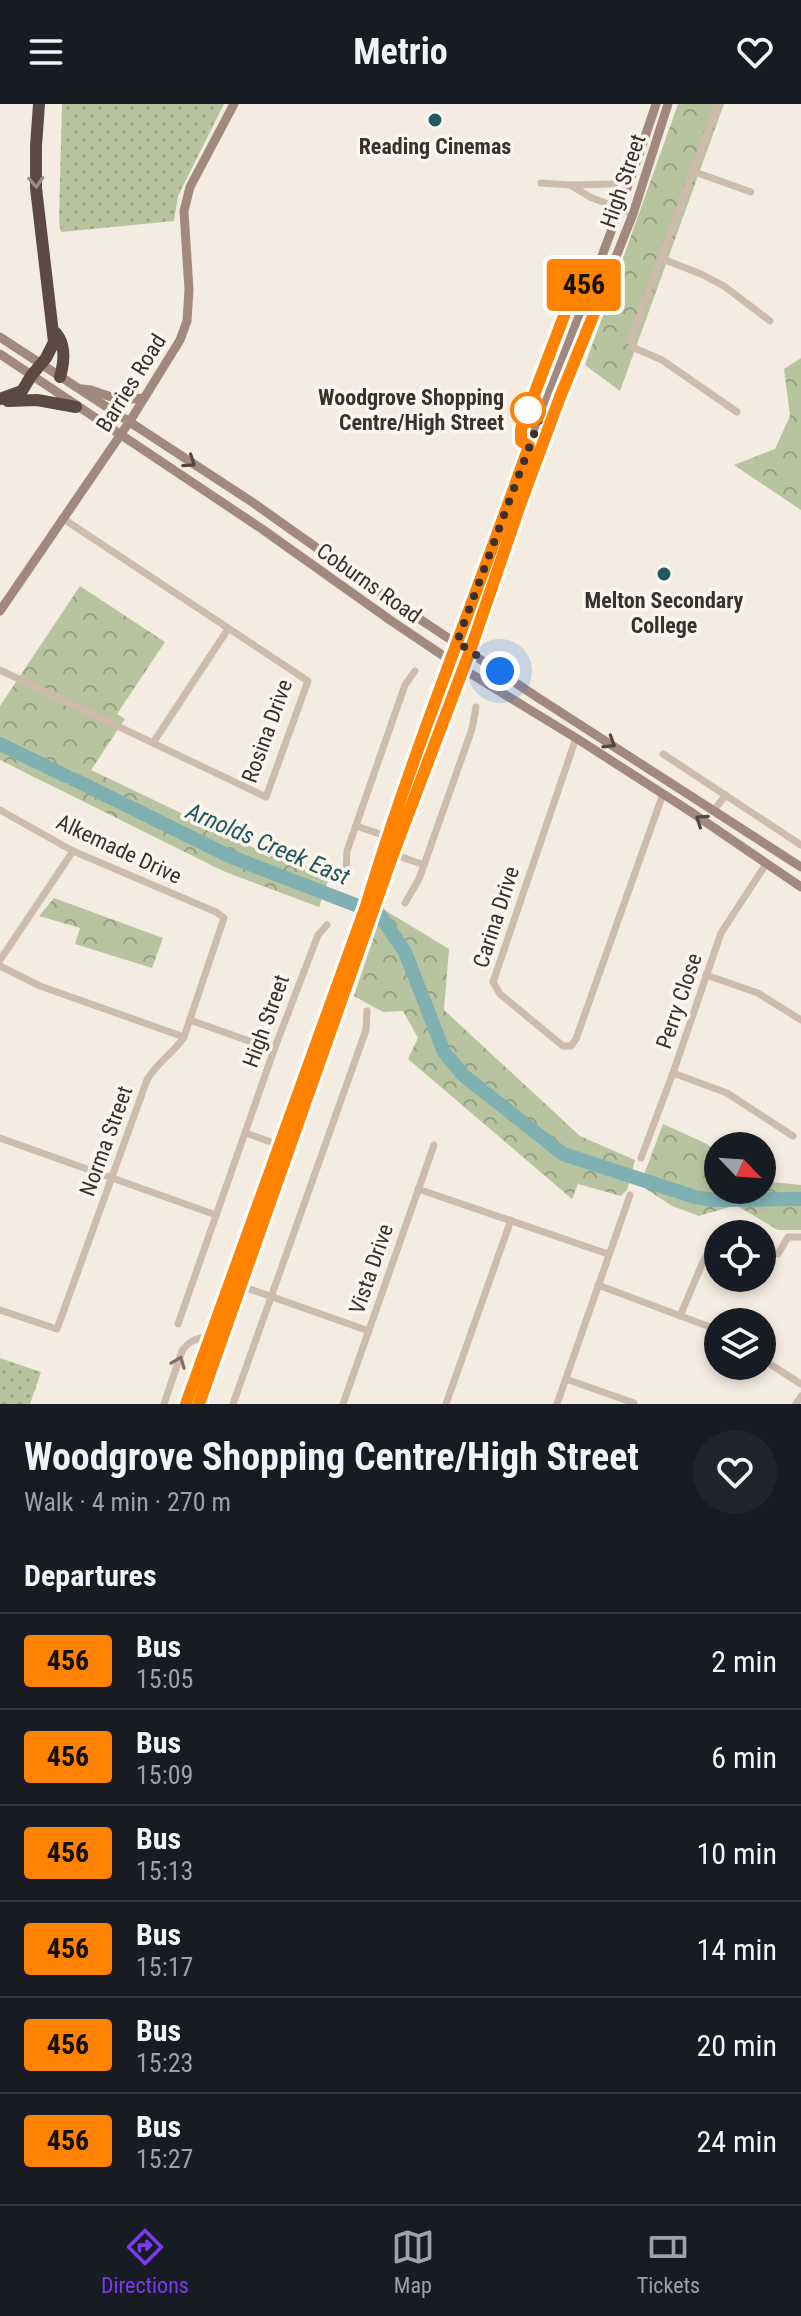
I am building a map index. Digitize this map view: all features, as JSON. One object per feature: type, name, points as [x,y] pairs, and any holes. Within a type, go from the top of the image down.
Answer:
[{"type":"highway","points":[[0,400],[22,391],[52,347],[54,330],[36,188],[39,104]]},
{"type":"highway","points":[[54,330],[63,350],[60,377]]},
{"type":"highway","points":[[0,400],[37,400],[76,407]]},
{"type":"main road","name":"Barries Road","points":[[0,611],[175,351],[187,321],[189,290],[184,211],[190,187],[234,104]]},
{"type":"main road","name":"High Street","points":[[370,907],[386,836],[620,209],[656,104]]},
{"type":"main road","name":"High Street","points":[[199,1404],[284,1146],[366,918],[470,651],[560,397],[633,214],[668,104]]},
{"type":"main road","name":"Coburns Road","points":[[0,337],[255,504],[382,594],[540,699],[801,867]]},
{"type":"main road","name":"Coburns Road","points":[[0,354],[243,516],[398,626],[663,794],[801,887]]},
{"type":"main road","points":[[78,389],[120,400],[144,398]]},
{"type":"main road","points":[[243,516],[255,504]]},
{"type":"main road","points":[[386,836],[398,840]]},
{"type":"main road","points":[[382,850],[393,854]]},
{"type":"main road","points":[[766,864],[775,850]]},
{"type":"main road","name":"High Street","points":[[186,1404],[211,1336],[237,1283]]},
{"type":"street","points":[[718,104],[631,338],[632,347],[662,360],[737,412]]},
{"type":"street","points":[[692,171],[751,192]]},
{"type":"street","points":[[541,183],[613,184],[632,176]]},
{"type":"street","points":[[570,185],[590,197],[633,214]]},
{"type":"street","points":[[660,258],[724,286],[770,321]]},
{"type":"street","name":"Rosina Drive","points":[[0,670],[266,797],[308,681],[62,518]]},
{"type":"street","points":[[153,743],[228,629]]},
{"type":"street","points":[[346,872],[347,851],[405,685],[415,671]]},
{"type":"street","points":[[405,903],[424,865],[472,729],[476,707]]},
{"type":"street","name":"Carina Drive","points":[[576,738],[493,982],[500,994],[563,1046],[571,1046],[576,1039],[663,794]]},
{"type":"street","points":[[663,754],[801,845]]},
{"type":"street","points":[[714,810],[726,795]]},
{"type":"street","name":"Alkemade Drive","points":[[0,810],[73,851],[224,918]]},
{"type":"street","points":[[356,826],[386,836]]},
{"type":"street","points":[[73,851],[0,963],[40,986],[184,1037]]},
{"type":"street","points":[[393,854],[424,865]]},
{"type":"street","name":"Perry Close","points":[[641,1158],[726,923],[766,864]]},
{"type":"street","name":"Norma Street","points":[[0,1310],[57,1329],[147,1080],[152,1070],[174,1052],[184,1037],[224,918]]},
{"type":"street","name":"High Street","points":[[178,1324],[274,1050],[318,935],[327,925]]},
{"type":"street","points":[[706,975],[758,993],[801,1020]]},
{"type":"street","points":[[233,1404],[366,1030],[367,1011]]},
{"type":"street","points":[[190,1020],[274,1050]]},
{"type":"street","points":[[673,1073],[727,1093],[793,1136]]},
{"type":"street","points":[[246,1133],[284,1146]]},
{"type":"street","points":[[0,1138],[216,1215]]},
{"type":"street","name":"Vista Drive","points":[[343,1404],[434,1145]]},
{"type":"street","points":[[418,1189],[608,1254]]},
{"type":"street","points":[[557,1404],[630,1195]]},
{"type":"street","points":[[446,1404],[511,1220]]},
{"type":"street","points":[[778,1254],[788,1237],[801,1237]]},
{"type":"street","points":[[680,1316],[704,1260]]},
{"type":"street","points":[[237,1283],[369,1331]]},
{"type":"street","points":[[598,1285],[704,1325]]},
{"type":"street","points":[[164,1404],[187,1345],[196,1339],[211,1336]]},
{"type":"street","points":[[776,1368],[801,1384]]},
{"type":"street","points":[[566,1379],[634,1403]]},
{"type":"street","points":[[796,1404],[801,1396]]},
{"type":"green space","points":[[62,104],[224,104],[178,196],[174,221],[61,232]]},
{"type":"green space","points":[[678,104],[724,104],[620,391],[585,365]]},
{"type":"green space","points":[[801,358],[801,510],[734,465],[775,449],[790,416],[784,369]]},
{"type":"green space","points":[[80,586],[165,642],[117,714],[125,719],[91,770],[252,847],[330,875],[319,907],[223,871],[0,760],[0,706]]},
{"type":"green space","points":[[54,898],[163,938],[152,968],[75,944],[80,928],[39,916]]},
{"type":"green space","points":[[383,909],[449,949],[444,1010],[580,1136],[635,1160],[627,1190],[621,1196],[578,1184],[572,1199],[408,1059],[418,1038],[403,1011],[383,1012],[354,996]]},
{"type":"green space","points":[[663,1124],[704,1143],[704,1204],[776,1204],[776,1182],[801,1185],[801,1230],[778,1230],[776,1220],[761,1220],[736,1205],[699,1216],[672,1206],[640,1185]]},
{"type":"green space","points":[[0,1358],[41,1372],[30,1404],[0,1404]]},
{"type":"waterway","name":"Arnolds Creek East","points":[[0,744],[66,776]]},
{"type":"waterway","name":"Arnolds Creek East","points":[[73,779],[229,856],[379,914],[405,952],[444,1052],[463,1075],[563,1154],[695,1197],[713,1200],[801,1199]]},
{"type":"bus line","name":"456","points":[[186,1404],[366,906],[386,836],[529,446],[521,441],[519,434],[575,287],[584,285],[602,294],[560,397],[460,679],[393,854],[199,1404]]},
{"type":"place","name":"Reading Cinemas","points":[[435,120]]},
{"type":"place","name":"Woodgrove Shopping Centre/High Street","points":[[528,410]]},
{"type":"place","name":"Melton Secondary College","points":[[664,574]]},
{"type":"route","points":[[500,671],[457,642],[539,421],[528,410]]}]
